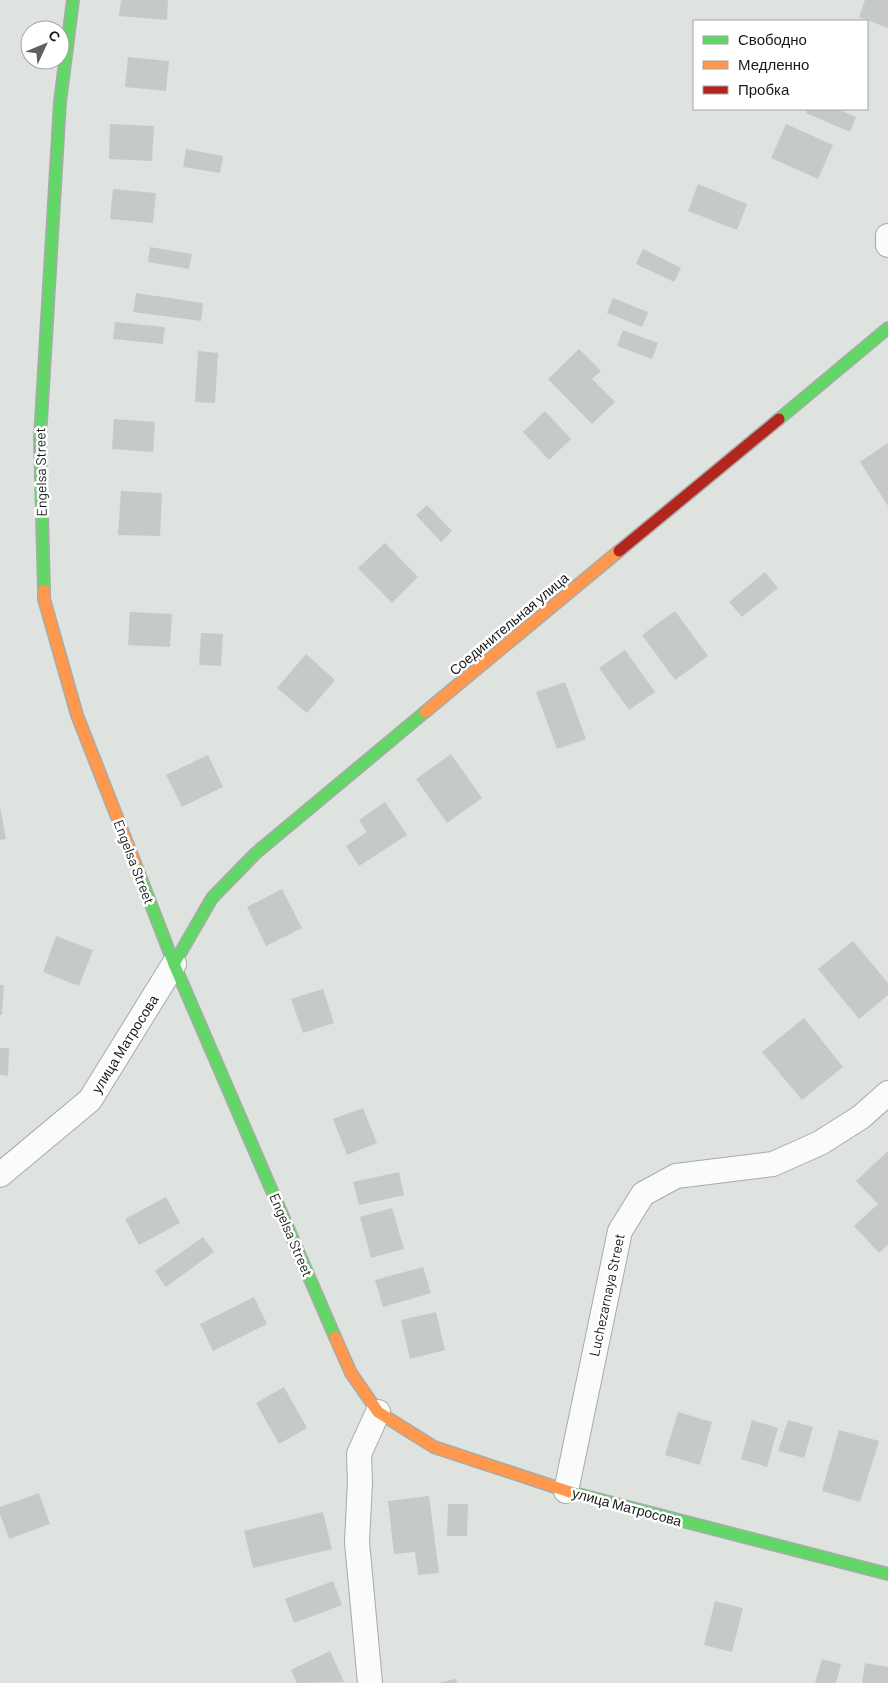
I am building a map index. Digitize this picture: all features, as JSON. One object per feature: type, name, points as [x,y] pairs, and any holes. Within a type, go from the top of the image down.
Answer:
[{"type":"street","name":"Engelsa Street","points":[[73,0],[60,102],[40,438],[44,599],[77,715],[174,964],[351,1373],[378,1412]]},
{"type":"street","points":[[888,236],[888,245]]},
{"type":"street","name":"Соединительная улица","points":[[174,964],[212,898],[256,853],[888,328]]},
{"type":"street","name":"улица Матросова","points":[[0,1175],[90,1100],[174,964]]},
{"type":"street","name":"Luchezarnaya Street","points":[[566,1491],[620,1231],[643,1194],[676,1176],[773,1164],[820,1143],[861,1117],[888,1093]]},
{"type":"street","name":"улица Матросова","points":[[378,1412],[434,1448],[566,1491],[888,1574]]},
{"type":"street","points":[[370,1683],[357,1542],[360,1482],[359,1454],[378,1412]]},
{"type":"building","points":[[121,0],[168,0],[167,20],[119,16]]},
{"type":"building","points":[[865,0],[888,0],[888,28],[859,17]]},
{"type":"building","points":[[128,57],[169,61],[166,91],[125,87]]},
{"type":"building","points":[[808,110],[839,110],[856,117],[850,132],[806,113]]},
{"type":"building","points":[[110,124],[154,126],[152,161],[109,159]]},
{"type":"building","points":[[786,124],[833,145],[818,179],[771,158]]},
{"type":"building","points":[[186,149],[223,156],[220,173],[183,167]]},
{"type":"building","points":[[698,184],[747,204],[737,230],[688,211]]},
{"type":"building","points":[[113,189],[156,193],[153,223],[110,219]]},
{"type":"building","points":[[150,247],[192,254],[189,269],[148,262]]},
{"type":"building","points":[[643,249],[681,268],[674,282],[636,264]]},
{"type":"building","points":[[136,293],[203,303],[201,321],[133,312]]},
{"type":"building","points":[[613,298],[648,312],[642,327],[607,313]]},
{"type":"building","points":[[115,322],[165,327],[163,344],[113,339]]},
{"type":"building","points":[[623,330],[658,343],[652,359],[617,346]]},
{"type":"building","points":[[579,349],[601,371],[592,379],[615,402],[592,424],[548,379]]},
{"type":"building","points":[[198,351],[218,353],[215,403],[195,402]]},
{"type":"building","points":[[545,411],[571,439],[549,460],[523,432]]},
{"type":"building","points":[[114,419],[155,422],[153,452],[112,449]]},
{"type":"building","points":[[888,443],[888,506],[860,462]]},
{"type":"building","points":[[121,491],[162,493],[160,536],[118,535]]},
{"type":"building","points":[[427,505],[452,531],[441,542],[416,515]]},
{"type":"building","points":[[385,543],[418,577],[392,603],[358,568]]},
{"type":"building","points":[[765,572],[778,588],[742,617],[729,602]]},
{"type":"building","points":[[675,611],[708,656],[675,680],[642,635]]},
{"type":"building","points":[[130,612],[172,614],[170,647],[128,645]]},
{"type":"building","points":[[201,633],[223,634],[221,666],[199,665]]},
{"type":"building","points":[[625,650],[655,692],[629,710],[599,668]]},
{"type":"building","points":[[306,654],[335,680],[307,713],[277,688]]},
{"type":"building","points":[[565,682],[586,739],[557,749],[536,692]]},
{"type":"building","points":[[451,754],[482,798],[447,823],[416,779]]},
{"type":"building","points":[[208,755],[223,787],[182,807],[166,775]]},
{"type":"building","points":[[385,802],[407,835],[359,866],[346,846],[367,832],[359,820]]},
{"type":"building","points":[[0,806],[6,839],[0,840]]},
{"type":"building","points":[[282,889],[302,928],[266,946],[247,907]]},
{"type":"building","points":[[56,936],[93,950],[79,986],[43,972]]},
{"type":"building","points":[[853,941],[888,983],[888,995],[859,1019],[818,969]]},
{"type":"building","points":[[0,985],[4,985],[2,1015],[0,1015]]},
{"type":"building","points":[[323,989],[334,1023],[303,1033],[291,999]]},
{"type":"building","points":[[804,1018],[843,1067],[802,1100],[762,1052]]},
{"type":"building","points":[[0,1048],[9,1048],[8,1076],[0,1075]]},
{"type":"building","points":[[363,1108],[377,1143],[347,1155],[333,1119]]},
{"type":"building","points":[[888,1151],[888,1245],[879,1253],[854,1226],[878,1204],[856,1181]]},
{"type":"building","points":[[399,1172],[404,1195],[359,1205],[353,1182]]},
{"type":"building","points":[[166,1197],[180,1223],[139,1245],[125,1219]]},
{"type":"building","points":[[392,1208],[404,1249],[371,1258],[360,1217]]},
{"type":"building","points":[[203,1237],[214,1252],[166,1287],[155,1271]]},
{"type":"building","points":[[423,1267],[431,1293],[383,1307],[375,1280]]},
{"type":"building","points":[[254,1297],[267,1324],[213,1351],[200,1324]]},
{"type":"building","points":[[436,1312],[445,1350],[410,1359],[401,1320]]},
{"type":"building","points":[[284,1387],[307,1428],[279,1444],[256,1403]]},
{"type":"building","points":[[678,1412],[712,1422],[700,1465],[665,1455]]},
{"type":"building","points":[[752,1420],[778,1428],[767,1467],[741,1459]]},
{"type":"building","points":[[788,1420],[813,1427],[804,1458],[778,1451]]},
{"type":"building","points":[[839,1430],[879,1441],[860,1502],[822,1491]]},
{"type":"building","points":[[39,1493],[50,1524],[9,1539],[0,1514],[0,1507]]},
{"type":"building","points":[[429,1496],[439,1573],[418,1575],[415,1552],[394,1554],[388,1501]]},
{"type":"building","points":[[448,1504],[468,1504],[467,1536],[447,1536]]},
{"type":"building","points":[[323,1512],[332,1549],[253,1568],[244,1531]]},
{"type":"building","points":[[333,1581],[342,1605],[294,1623],[285,1599]]},
{"type":"building","points":[[715,1601],[743,1608],[732,1652],[704,1645]]},
{"type":"building","points":[[330,1651],[344,1682],[297,1683],[291,1670]]},
{"type":"building","points":[[822,1659],[841,1664],[836,1683],[815,1683]]},
{"type":"building","points":[[865,1663],[888,1667],[888,1683],[862,1683]]},
{"type":"building","points":[[456,1679],[457,1683],[441,1683],[441,1682]]},
{"type":"traffic: fast","points":[[44,590],[40,438],[60,102],[73,0]]},
{"type":"traffic: fast","points":[[779,419],[888,328]]},
{"type":"traffic: fast","points":[[174,964],[212,898],[256,853],[425,712]]},
{"type":"traffic: fast","points":[[135,863],[174,964],[335,1337]]},
{"type":"traffic: fast","points":[[570,1492],[888,1574]]},
{"type":"traffic: slow","points":[[425,712],[619,551]]},
{"type":"traffic: slow","points":[[44,590],[44,599],[77,715],[135,863]]},
{"type":"traffic: slow","points":[[335,1337],[351,1373],[378,1412],[434,1447],[570,1492]]},
{"type":"traffic: jam","points":[[619,551],[779,419]]}]
